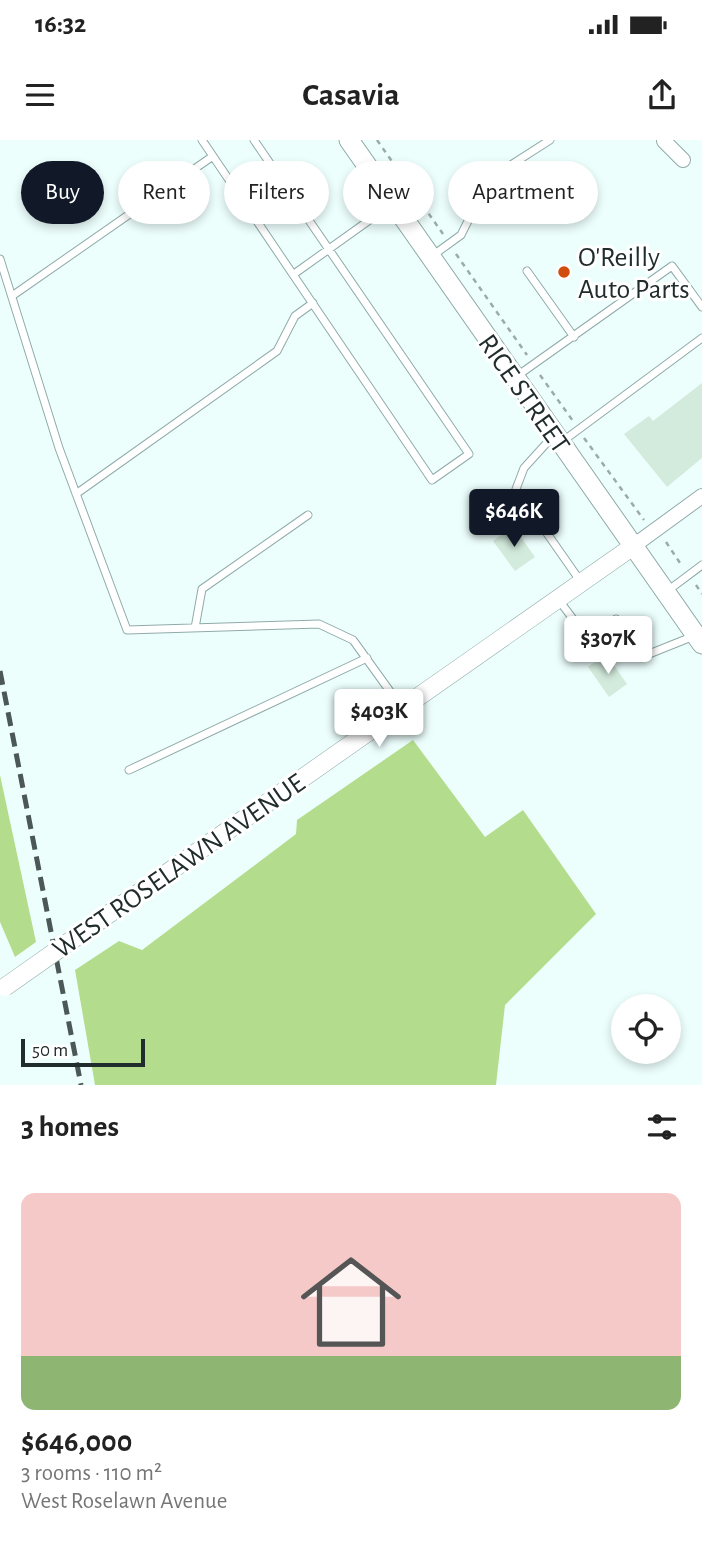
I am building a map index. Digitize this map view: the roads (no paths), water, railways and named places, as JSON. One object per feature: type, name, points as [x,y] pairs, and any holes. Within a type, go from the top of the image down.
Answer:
[{"type":"main road","name":"RICE STREET","points":[[349,140],[363,161]]},
{"type":"main road","name":"RICE STREET","points":[[407,224],[632,547],[700,637]]},
{"type":"street","points":[[664,140],[683,160]]},
{"type":"street","points":[[632,547],[701,499]]},
{"type":"street","name":"WEST ROSELAWN AVENUE","points":[[3,989],[632,547]]},
{"type":"lane","points":[[202,140],[432,480],[469,453],[254,140]]},
{"type":"lane","points":[[430,258],[461,235],[489,179],[550,140]]},
{"type":"lane","points":[[12,296],[213,156]]},
{"type":"lane","points":[[293,274],[365,224]]},
{"type":"lane","points":[[0,259],[76,494],[127,630],[319,624],[353,640],[402,709]]},
{"type":"lane","points":[[514,378],[672,266],[702,307]]},
{"type":"lane","points":[[527,271],[574,337]]},
{"type":"lane","points":[[76,494],[277,351],[295,316],[313,303]]},
{"type":"lane","points":[[581,582],[516,489],[524,468],[557,439],[702,338]]},
{"type":"lane","points":[[195,628],[202,589],[308,515]]},
{"type":"lane","points":[[665,593],[702,565]]},
{"type":"lane","points":[[557,599],[588,639],[616,619],[644,656],[700,637]]},
{"type":"lane","points":[[129,770],[367,658]]},
{"type":"railway","points":[[0,671],[81,1085]]},
{"type":"place","name":"O'Reilly Auto Parts","points":[[564,272]]}]
